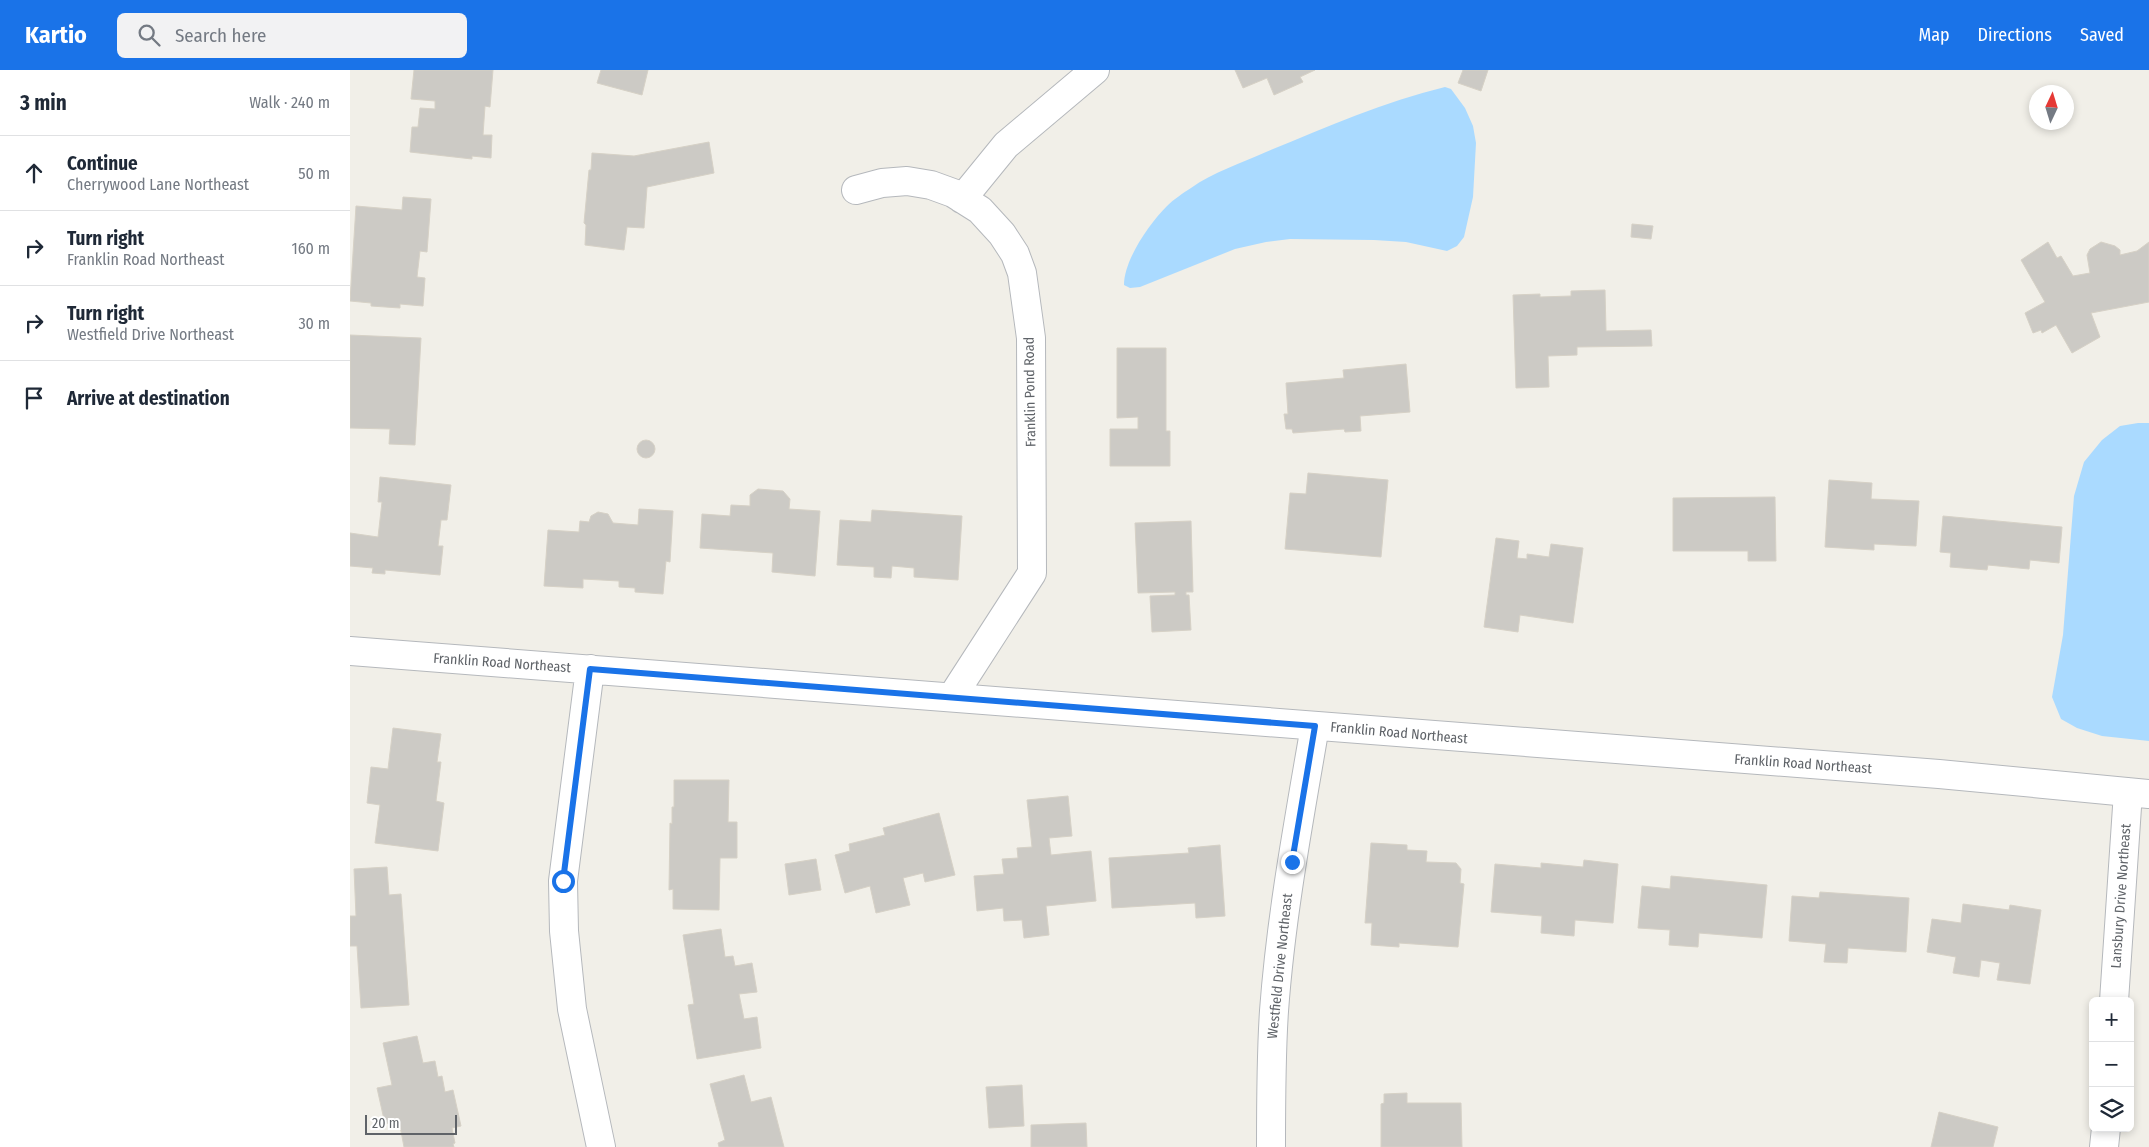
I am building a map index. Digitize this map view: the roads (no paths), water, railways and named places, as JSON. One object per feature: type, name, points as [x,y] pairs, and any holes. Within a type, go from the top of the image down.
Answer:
[{"type":"street","points":[[962,199],[1006,146],[1095,70]]},
{"type":"street","name":"Franklin Pond Road","points":[[856,190],[882,182],[906,181],[931,185],[952,193],[980,210],[1002,234],[1015,254],[1022,273],[1031,338],[1032,573],[952,697]]},
{"type":"street","name":"Franklin Road Northeast","points":[[350,651],[1939,774],[2138,793]]},
{"type":"street","points":[[590,669],[563,881],[564,931],[572,1010],[601,1147]]},
{"type":"street","name":"Westfield Drive Northeast","points":[[1271,1147],[1270,1077],[1274,1009],[1292,862],[1315,726]]},
{"type":"street","name":"Lansbury Drive Northeast","points":[[2114,997],[2138,793]]},
{"type":"street","points":[[2104,1147],[2106,1132]]},
{"type":"water","points":[[1445,87],[1451,89],[1465,108],[1473,126],[1476,143],[1473,197],[1464,237],[1457,246],[1447,251],[1406,242],[1290,239],[1235,249],[1140,287],[1130,288],[1124,285],[1128,265],[1145,232],[1172,201],[1200,182],[1228,168],[1354,116],[1399,100]]},
{"type":"water","points":[[2149,423],[2149,741],[2102,736],[2077,728],[2061,719],[2052,697],[2063,635],[2074,496],[2084,462],[2102,440],[2120,426]]}]
